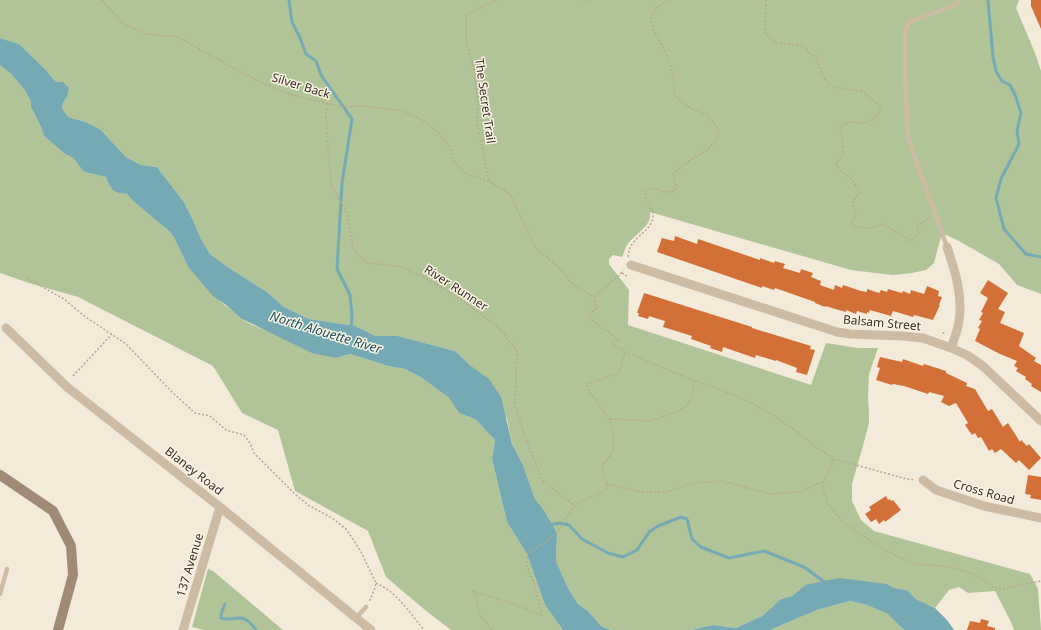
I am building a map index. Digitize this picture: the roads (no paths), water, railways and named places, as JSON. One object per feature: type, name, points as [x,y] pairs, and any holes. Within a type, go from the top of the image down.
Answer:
[{"type":"street","points":[[947,247],[956,273],[960,294],[959,321],[951,348]]},
{"type":"street","name":"Balsam Street","points":[[627,264],[837,332],[923,338],[951,348],[967,355],[984,367],[1041,421]]},
{"type":"street","name":"Blaney Road","points":[[6,328],[67,387],[220,507],[371,630]]},
{"type":"street","points":[[0,474],[53,511],[71,546],[73,575],[58,630]]},
{"type":"street","name":"Cross Road","points":[[923,480],[936,490],[984,506],[1041,518]]},
{"type":"street","name":"137 Avenue","points":[[183,630],[220,507]]},
{"type":"lane","points":[[947,247],[908,138],[905,82],[905,31],[909,22],[953,6],[960,0]]},
{"type":"lane","points":[[0,594],[7,569]]},
{"type":"lane","points":[[356,618],[366,607]]},
{"type":"water","name":"North Alouette River","points":[[0,38],[19,44],[56,82],[63,82],[69,88],[62,108],[68,117],[86,122],[101,130],[126,157],[141,165],[157,167],[184,202],[201,239],[210,254],[267,292],[284,307],[309,319],[355,326],[376,336],[398,336],[455,351],[471,366],[489,379],[501,397],[512,444],[523,465],[535,499],[544,510],[557,533],[556,561],[568,588],[578,604],[588,611],[601,626],[611,630],[563,630],[545,605],[527,554],[507,522],[492,459],[495,440],[475,419],[459,413],[449,398],[422,378],[405,369],[388,366],[350,354],[336,358],[312,353],[240,318],[230,308],[213,296],[188,267],[174,237],[169,231],[133,201],[127,194],[119,193],[113,190],[106,177],[84,172],[73,158],[65,154],[44,136],[31,107],[31,102],[24,89],[11,74],[0,65]]},
{"type":"water","points":[[839,578],[887,584],[894,588],[907,590],[916,599],[935,608],[947,620],[954,630],[904,630],[888,614],[867,605],[850,601],[817,610],[770,630],[691,630],[713,625],[736,628],[762,616],[781,599],[792,596],[805,585]]},
{"type":"waterway","name":"North Alouette River","points":[[289,0],[292,22],[306,54],[316,61],[321,75],[352,119],[342,183],[337,269],[350,295],[352,315],[351,329]]},
{"type":"waterway","points":[[988,0],[993,57],[996,71],[1002,81],[1010,85],[1021,113],[1017,131],[1019,144],[1001,179],[996,198],[1004,229],[1026,254],[1041,257]]},
{"type":"waterway","points":[[549,525],[560,523],[569,525],[582,539],[608,553],[623,557],[637,550],[649,532],[658,526],[681,517],[687,519],[692,539],[701,547],[729,558],[764,551],[804,567],[826,583]]},
{"type":"waterway","points":[[225,604],[221,618],[243,618],[256,630]]}]
